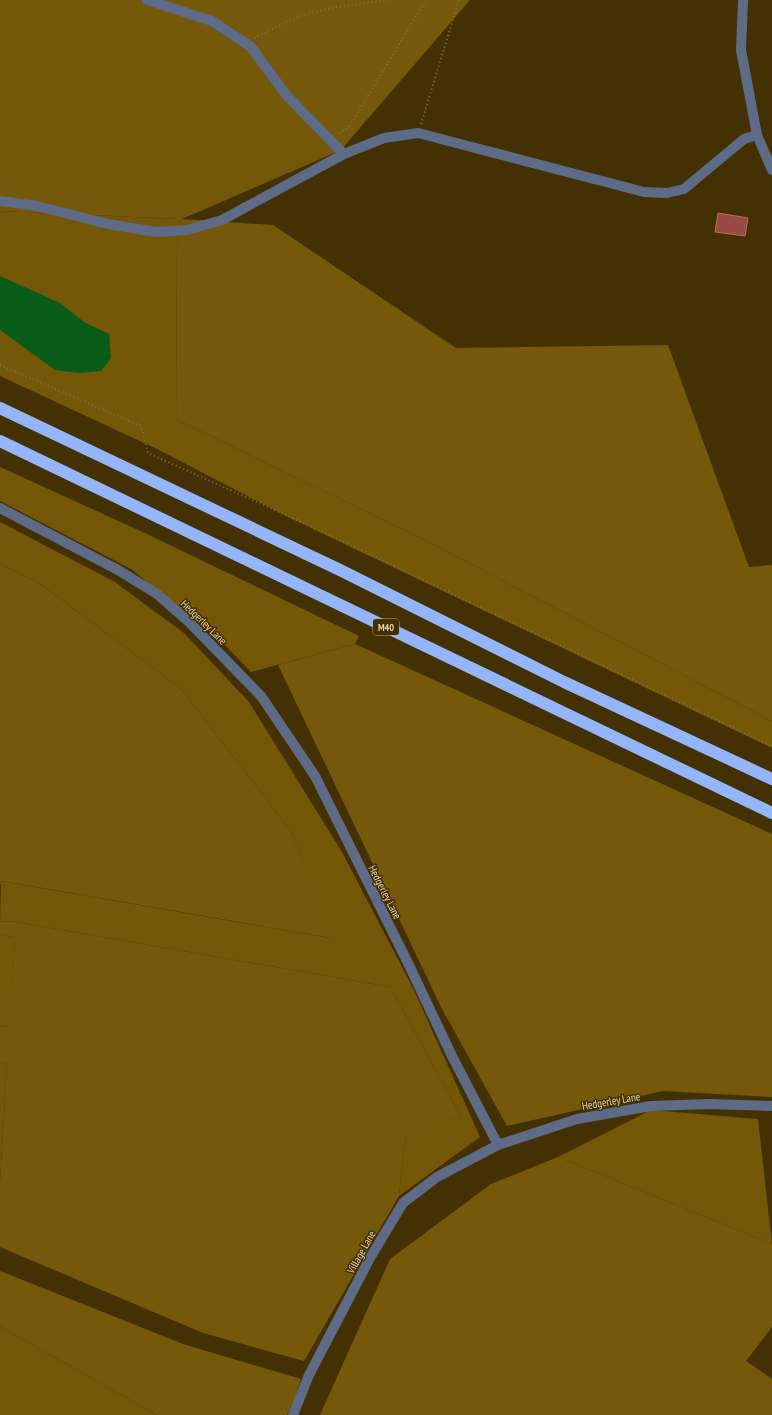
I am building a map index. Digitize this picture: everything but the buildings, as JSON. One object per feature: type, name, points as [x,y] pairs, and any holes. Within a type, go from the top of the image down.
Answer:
[{"type":"highway","points":[[0,408],[340,570],[564,682],[772,779]]},
{"type":"highway","name":"M40","points":[[0,441],[772,813]]},
{"type":"street","points":[[148,0],[212,21],[251,47],[287,96],[344,154]]},
{"type":"street","points":[[743,0],[742,50],[757,135],[772,170]]},
{"type":"street","points":[[0,201],[37,206],[108,224],[156,232],[187,230],[222,220],[344,154],[384,138],[418,133],[644,192],[667,194],[684,189],[744,139],[757,135]]},
{"type":"street","name":"Hedgerley Lane","points":[[0,508],[105,563],[157,594],[189,622],[260,696],[315,776],[407,961],[452,1056],[498,1144],[576,1119],[651,1106],[710,1104],[772,1106]]},
{"type":"street","name":"Village Lane","points":[[293,1415],[309,1375],[370,1258],[403,1203],[437,1177],[498,1144]]},
{"type":"path","points":[[245,43],[260,33],[297,18],[330,8],[388,0]]},
{"type":"path","points":[[329,139],[349,127],[426,0]]},
{"type":"path","points":[[418,133],[459,0]]},
{"type":"path","points":[[0,366],[141,426],[148,453],[319,530],[772,746]]},
{"type":"shaded area","points":[[0,0],[470,0],[341,150],[182,219],[273,225],[456,348],[668,345],[749,567],[772,565],[772,721],[423,539],[176,419],[177,242],[181,219],[0,211]]},
{"type":"shaded area","points":[[0,0],[124,0],[241,47],[329,155],[181,219],[177,242],[176,419],[423,539],[772,721],[772,748],[288,517],[157,449],[0,376],[0,211],[177,219],[0,183]]},
{"type":"shaded area","points":[[0,276],[60,303],[84,322],[109,334],[111,358],[101,371],[79,373],[55,370],[0,330]]},
{"type":"shaded area","points":[[0,467],[147,534],[359,636],[355,644],[251,672],[221,641],[131,569],[0,501]]},
{"type":"shaded area","points":[[0,522],[115,582],[184,633],[249,702],[342,852],[413,988],[480,1137],[399,1196],[405,1134],[461,1117],[390,987],[16,922],[0,921],[1,881],[330,938],[292,833],[182,690],[39,583],[0,564]]},
{"type":"shaded area","points":[[0,564],[39,583],[182,690],[292,833],[331,938],[2,881],[0,886]]},
{"type":"shaded area","points":[[355,644],[772,834],[772,1097],[663,1091],[507,1126],[442,1009],[278,665]]},
{"type":"shaded area","points":[[0,921],[16,922],[390,987],[461,1117],[405,1135],[399,1196],[304,1361],[203,1333],[0,1247],[0,1181],[7,1064],[0,1062],[0,1026],[9,1027],[15,938],[0,934]]},
{"type":"shaded area","points":[[0,934],[15,938],[10,1027],[0,1026]]},
{"type":"shaded area","points":[[0,1062],[7,1064],[0,1181]]},
{"type":"shaded area","points":[[651,1110],[758,1119],[772,1244],[558,1157]]},
{"type":"shaded area","points":[[558,1157],[772,1244],[772,1327],[746,1361],[772,1379],[772,1415],[320,1415],[390,1259],[491,1184]]},
{"type":"shaded area","points":[[0,1271],[183,1344],[301,1379],[295,1398],[287,1415],[157,1415],[0,1326]]},
{"type":"shaded area","points":[[0,1326],[157,1415],[0,1415]]}]
